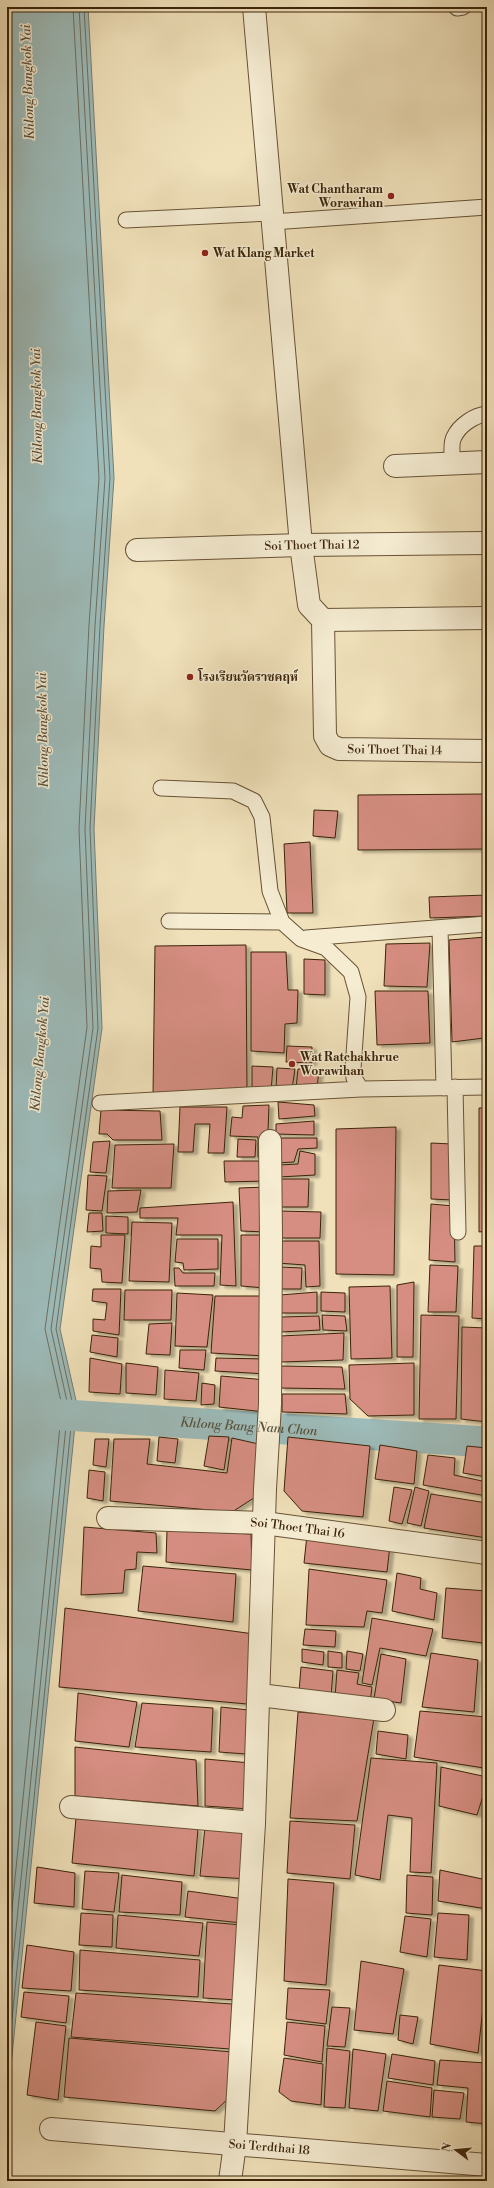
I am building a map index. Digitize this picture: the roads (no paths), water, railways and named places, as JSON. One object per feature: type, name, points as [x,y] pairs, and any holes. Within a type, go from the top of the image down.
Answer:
[{"type":"street","name":"Soi Thoet Thai 14","points":[[254,7],[301,545],[316,613],[325,736],[330,745],[339,749],[487,751]]},
{"type":"street","points":[[395,466],[487,462]]},
{"type":"street","name":"Soi Thoet Thai 12","points":[[137,550],[301,545],[487,543]]},
{"type":"street","points":[[316,613],[487,618]]},
{"type":"street","points":[[230,2181],[236,2144],[254,1823],[259,1694],[264,1523],[270,1404],[270,1141]]},
{"type":"street","name":"Soi Thoet Thai 16","points":[[108,1518],[264,1523],[487,1553]]},
{"type":"street","points":[[259,1694],[384,1710]]},
{"type":"street","points":[[71,1807],[254,1823]]},
{"type":"street","name":"Soi Terdthai 18","points":[[51,2129],[487,2165]]},
{"type":"lane","points":[[126,220],[272,218],[487,207]]},
{"type":"lane","points":[[452,463],[453,438],[463,425],[480,414],[487,414]]},
{"type":"lane","points":[[161,788],[233,791],[254,801],[262,817],[270,891],[282,922],[301,939],[326,948],[351,972],[358,997],[353,1069],[354,1078],[361,1089]]},
{"type":"lane","points":[[169,921],[282,922]]},
{"type":"lane","points":[[301,939],[487,924]]},
{"type":"lane","points":[[440,928],[458,1232]]},
{"type":"lane","points":[[100,1104],[361,1089],[487,1087]]},
{"type":"water","name":"Khlong Bangkok Yai","points":[[7,7],[88,7],[114,478],[104,626],[94,829],[102,1028],[60,1329],[77,1405],[7,2106]]},
{"type":"waterway","name":"Khlong Bang Nam Chon","points":[[34,1413],[487,1442]]},
{"type":"place","name":"Wat Chantharam Worawihan","points":[[391,196]]},
{"type":"place","name":"Wat Klang Market","points":[[205,253]]},
{"type":"place","name":"โรงเรียนวัดราชคฤห์","points":[[190,677]]},
{"type":"place","name":"Wat Ratchakhrue Worawihan","points":[[292,1064]]}]
